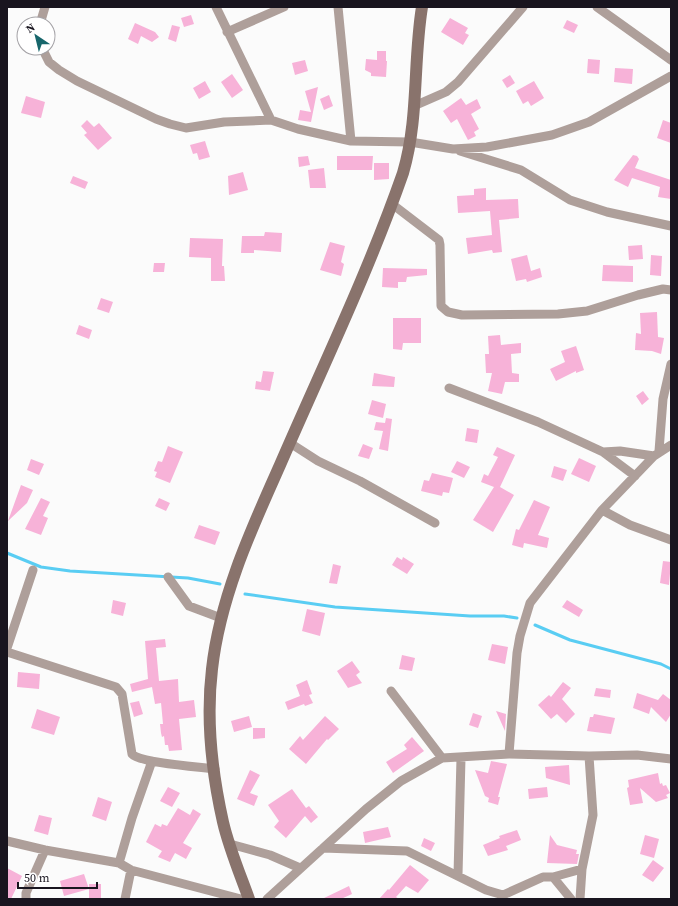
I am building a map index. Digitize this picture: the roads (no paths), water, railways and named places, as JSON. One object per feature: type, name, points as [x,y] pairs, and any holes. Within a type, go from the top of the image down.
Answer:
[{"type":"street","points":[[216,7],[226,32],[270,120]]},
{"type":"street","points":[[226,32],[284,7]]},
{"type":"street","points":[[338,7],[351,141]]},
{"type":"street","points":[[249,899],[223,823],[215,769],[210,721],[210,692],[215,644],[221,618],[240,557],[334,344],[404,173],[410,142],[414,106],[422,7]]},
{"type":"street","points":[[414,106],[446,92],[458,82],[523,7]]},
{"type":"street","points":[[597,7],[671,60]]},
{"type":"street","points":[[47,56],[58,70],[77,81],[156,119],[170,124],[186,128],[224,122],[270,120],[298,129],[351,141],[410,142],[453,149],[521,170],[570,200],[607,212],[671,226]]},
{"type":"street","points":[[453,149],[513,143],[552,135],[589,122],[671,76]]},
{"type":"street","points":[[392,204],[439,240],[442,306],[444,310],[448,312],[462,315],[573,313],[587,311],[663,289],[671,290]]},
{"type":"street","points":[[656,454],[663,399],[671,364]]},
{"type":"street","points":[[448,388],[538,422],[603,452],[635,476]]},
{"type":"street","points":[[290,443],[318,461],[360,481],[435,523]]},
{"type":"street","points":[[509,754],[517,653],[520,636],[530,603],[602,510],[656,454],[671,445]]},
{"type":"street","points":[[603,452],[620,451],[656,454]]},
{"type":"street","points":[[602,510],[630,525],[671,540]]},
{"type":"street","points":[[7,648],[33,570]]},
{"type":"street","points":[[168,577],[189,606],[221,618]]},
{"type":"street","points":[[7,652],[116,687],[122,694],[132,754],[136,758],[215,769]]},
{"type":"street","points":[[391,691],[442,758]]},
{"type":"street","points":[[267,899],[300,868],[401,781],[442,758],[509,754],[589,756],[637,755],[671,759]]},
{"type":"street","points":[[580,899],[582,869],[593,814],[589,756]]},
{"type":"street","points":[[458,875],[461,758]]},
{"type":"street","points":[[119,863],[132,818],[152,761]]},
{"type":"street","points":[[7,841],[45,850],[119,863],[131,870],[241,899]]},
{"type":"street","points":[[230,844],[270,855],[300,868]]},
{"type":"street","points":[[323,848],[407,851],[486,890],[503,895],[536,879],[553,877],[582,869]]},
{"type":"street","points":[[26,899],[26,893],[45,850]]},
{"type":"street","points":[[125,899],[131,870]]},
{"type":"street","points":[[553,877],[571,899]]},
{"type":"waterway","points":[[7,553],[41,567],[70,571],[188,578],[220,584]]},
{"type":"waterway","points":[[245,594],[335,607],[470,616],[504,616],[517,618]]},
{"type":"waterway","points":[[535,625],[570,640],[661,664],[671,669]]}]
